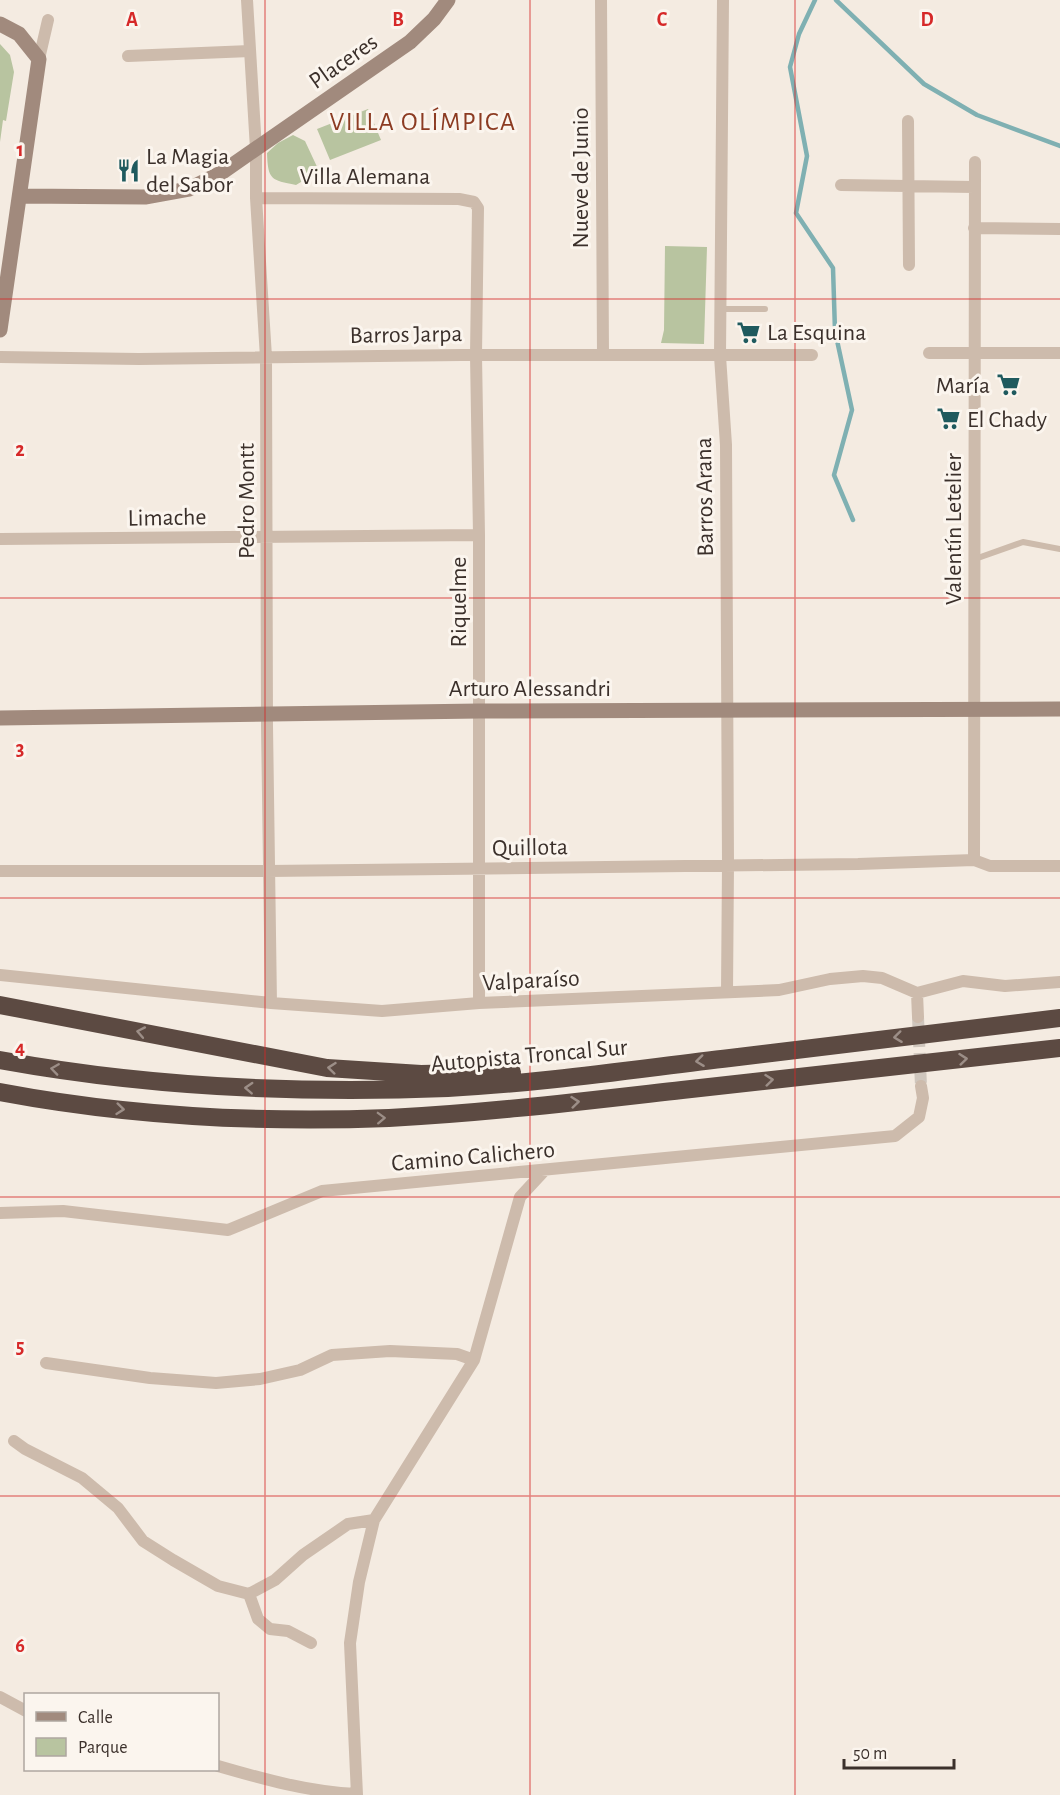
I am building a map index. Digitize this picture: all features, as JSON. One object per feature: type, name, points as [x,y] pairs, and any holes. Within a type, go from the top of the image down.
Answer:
[{"type":"highway","points":[[0,1005],[327,1068],[421,1074],[642,1069]]},
{"type":"highway","name":"Autopista Troncal Sur","points":[[0,1060],[74,1072],[246,1088],[396,1089],[493,1085],[579,1077],[1060,1018]]},
{"type":"highway","name":"Autopista Troncal Sur","points":[[0,1092],[70,1103],[192,1115],[257,1118],[387,1118],[518,1108],[1060,1048]]},
{"type":"main road","name":"Placeres","points":[[255,149],[410,42],[434,20],[448,0]]},
{"type":"main road","points":[[0,24],[19,34],[39,59],[0,330]]},
{"type":"main road","points":[[20,196],[145,197],[170,193],[189,189],[213,177],[255,149]]},
{"type":"main road","name":"Arturo Alessandri","points":[[0,718],[478,711],[1060,709]]},
{"type":"street","name":"Pedro Montt","points":[[247,0],[266,357],[271,1003]]},
{"type":"street","name":"Nueve de Junio","points":[[601,0],[603,355]]},
{"type":"street","name":"Barros Arana","points":[[723,0],[720,356],[726,445],[727,993]]},
{"type":"street","points":[[39,59],[48,20]]},
{"type":"street","points":[[129,56],[250,51]]},
{"type":"street","points":[[908,121],[909,265]]},
{"type":"street","name":"Valentín Letelier","points":[[974,860],[975,162]]},
{"type":"street","points":[[841,185],[974,187]]},
{"type":"street","name":"Villa Alemana","points":[[256,198],[459,199],[474,202]]},
{"type":"street","name":"Riquelme","points":[[474,202],[478,208],[476,354],[479,534],[479,1003]]},
{"type":"street","points":[[974,228],[1060,229]]},
{"type":"street","points":[[929,353],[1060,353]]},
{"type":"street","name":"Barros Jarpa","points":[[0,357],[140,359],[476,354],[812,355]]},
{"type":"street","name":"Limache","points":[[0,539],[479,534]]},
{"type":"street","name":"Quillota","points":[[0,871],[269,871],[858,864],[974,860],[990,866],[1060,866]]},
{"type":"street","name":"Valparaíso","points":[[0,975],[271,1003],[382,1011],[479,1003],[779,990],[830,979],[863,976],[882,978],[917,993]]},
{"type":"street","points":[[918,1017],[917,993],[963,981],[1005,986],[1060,982]]},
{"type":"street","name":"Camino Calichero","points":[[0,1213],[63,1211],[228,1230],[322,1191],[895,1136],[919,1117],[923,1098],[921,1086]]},
{"type":"street","points":[[219,1766],[272,1782],[337,1793],[357,1794],[350,1644],[358,1582],[374,1520],[474,1360],[520,1197],[545,1170]]},
{"type":"street","points":[[46,1363],[150,1378],[216,1383],[260,1379],[300,1370],[332,1355],[390,1351],[458,1354],[474,1360]]},
{"type":"street","points":[[14,1440],[25,1449],[82,1478],[118,1508],[143,1541],[218,1586],[249,1594],[275,1580],[303,1555],[348,1524],[374,1520]]},
{"type":"street","points":[[249,1594],[258,1619],[270,1629],[288,1631],[311,1643]]},
{"type":"street","points":[[0,1697],[24,1710]]},
{"type":"lane","points":[[720,309],[765,309]]},
{"type":"lane","points":[[975,559],[1023,542],[1060,549]]},
{"type":"green space","points":[[0,44],[10,55],[14,72],[0,142]]},
{"type":"green space","points":[[368,109],[381,140],[330,160],[317,129]]},
{"type":"green space","points":[[293,135],[305,141],[319,171],[296,185],[281,182],[272,177],[268,169],[267,153],[278,143]]},
{"type":"green space","points":[[665,246],[707,247],[704,344],[661,343],[664,330]]},
{"type":"waterway","points":[[815,0],[799,34],[790,67],[807,156],[796,213],[833,268],[835,331],[852,410],[834,475],[853,520]]},
{"type":"waterway","points":[[836,0],[924,84],[977,115],[1060,146]]},
{"type":"tunnel","points":[[918,1017],[921,1086]]},
{"type":"place","name":"La Magia del Sabor","points":[[128,170]]},
{"type":"place","name":"La Esquina","points":[[749,332]]},
{"type":"place","name":"María","points":[[1008,385]]},
{"type":"place","name":"El Chady","points":[[949,419]]},
{"type":"district","name":"VILLA OLÍMPICA","points":[[423,121]]}]
